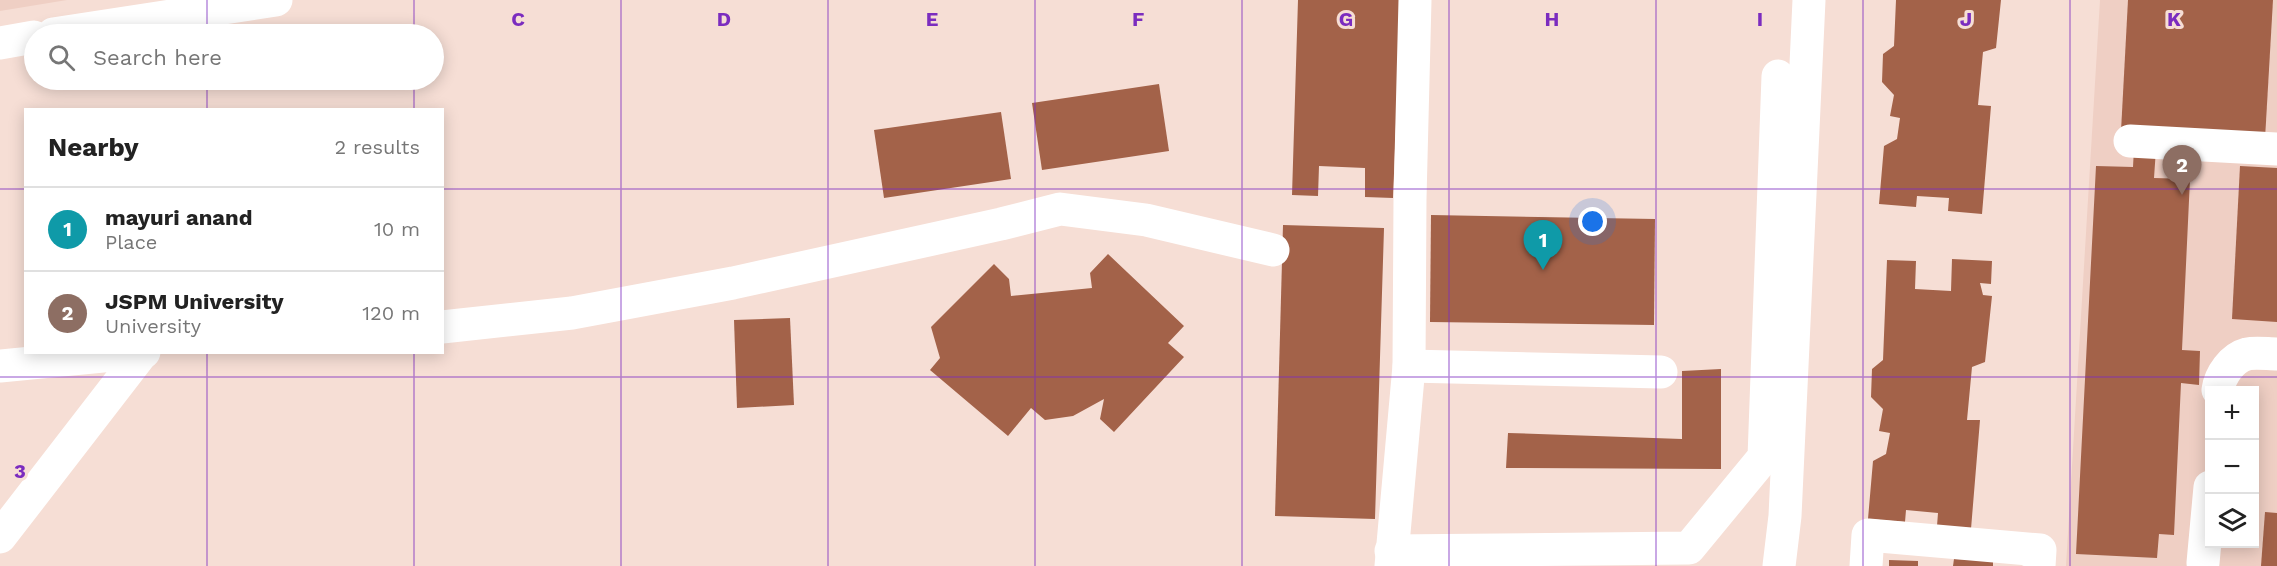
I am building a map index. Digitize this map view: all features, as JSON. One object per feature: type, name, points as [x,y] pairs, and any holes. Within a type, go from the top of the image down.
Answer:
[{"type":"street","points":[[119,24],[276,0]]},
{"type":"street","points":[[1415,0],[1409,366],[1391,559],[1689,548],[1764,457],[1778,76]]},
{"type":"street","points":[[1779,566],[1785,516],[1809,0]]},
{"type":"street","points":[[0,43],[24,39]]},
{"type":"street","points":[[2130,141],[2277,149]]},
{"type":"street","points":[[444,327],[572,313],[733,283],[1060,209],[1146,220],[1273,250]]},
{"type":"street","points":[[0,366],[132,354]]},
{"type":"street","points":[[0,537],[142,354]]},
{"type":"street","points":[[2219,386],[2230,363],[2247,354],[2277,354]]},
{"type":"street","points":[[1409,366],[1661,372]]},
{"type":"street","points":[[2203,563],[2209,494]]},
{"type":"street","points":[[1866,566],[1868,535],[2040,550],[2039,566]]},
{"type":"shaded area","points":[[0,0],[67,0],[0,11]]},
{"type":"shaded area","points":[[2100,0],[2277,0],[2277,566],[2066,566]]},
{"type":"building","points":[[1298,0],[1401,0],[1393,198],[1365,197],[1365,168],[1319,166],[1318,196],[1292,195]]},
{"type":"building","points":[[1896,0],[2001,0],[1996,48],[1983,52],[1978,105],[1991,106],[1982,214],[1948,211],[1949,198],[1917,196],[1916,207],[1879,204],[1884,146],[1897,139],[1900,118],[1890,116],[1894,95],[1882,82],[1883,54],[1894,46]]},
{"type":"building","points":[[2128,0],[2273,0],[2265,139],[2121,131]]},
{"type":"building","points":[[1159,84],[1169,151],[1042,170],[1032,103]]},
{"type":"building","points":[[1001,112],[1011,179],[884,198],[874,130]]},
{"type":"building","points":[[2134,148],[2156,149],[2154,178],[2190,179],[2182,350],[2200,351],[2199,385],[2181,383],[2174,535],[2159,534],[2157,558],[2076,554],[2096,166],[2133,167]]},
{"type":"building","points":[[2240,166],[2277,168],[2277,322],[2232,319]]},
{"type":"building","points":[[1431,215],[1655,219],[1654,325],[1430,322]]},
{"type":"building","points":[[1283,225],[1384,228],[1375,519],[1275,516]]},
{"type":"building","points":[[1108,254],[1184,326],[1168,343],[1184,357],[1114,432],[1100,419],[1104,399],[1073,416],[1045,420],[1031,408],[1008,436],[930,370],[940,358],[931,327],[994,264],[1009,279],[1011,296],[1092,288],[1090,273]]},
{"type":"building","points":[[1952,259],[1992,261],[1991,284],[1980,283],[1983,295],[1992,296],[1985,362],[1972,367],[1967,420],[1980,420],[1971,529],[1937,526],[1938,513],[1906,510],[1905,522],[1868,519],[1873,461],[1886,454],[1890,433],[1879,431],[1883,409],[1871,397],[1872,369],[1883,360],[1887,260],[1916,261],[1915,289],[1951,291]]},
{"type":"building","points":[[790,318],[794,405],[737,408],[734,320]]},
{"type":"building","points":[[1721,369],[1721,469],[1506,468],[1508,433],[1682,439],[1682,371]]},
{"type":"building","points":[[2265,512],[2277,513],[2277,566],[2261,566]]},
{"type":"building","points":[[1954,559],[1993,560],[1993,566],[1953,566]]},
{"type":"building","points":[[1889,560],[1918,561],[1918,566],[1889,566]]},
{"type":"place","name":"JSPM University","points":[[2182,195]]},
{"type":"place","name":"mayuri anand","points":[[1543,270]]}]
